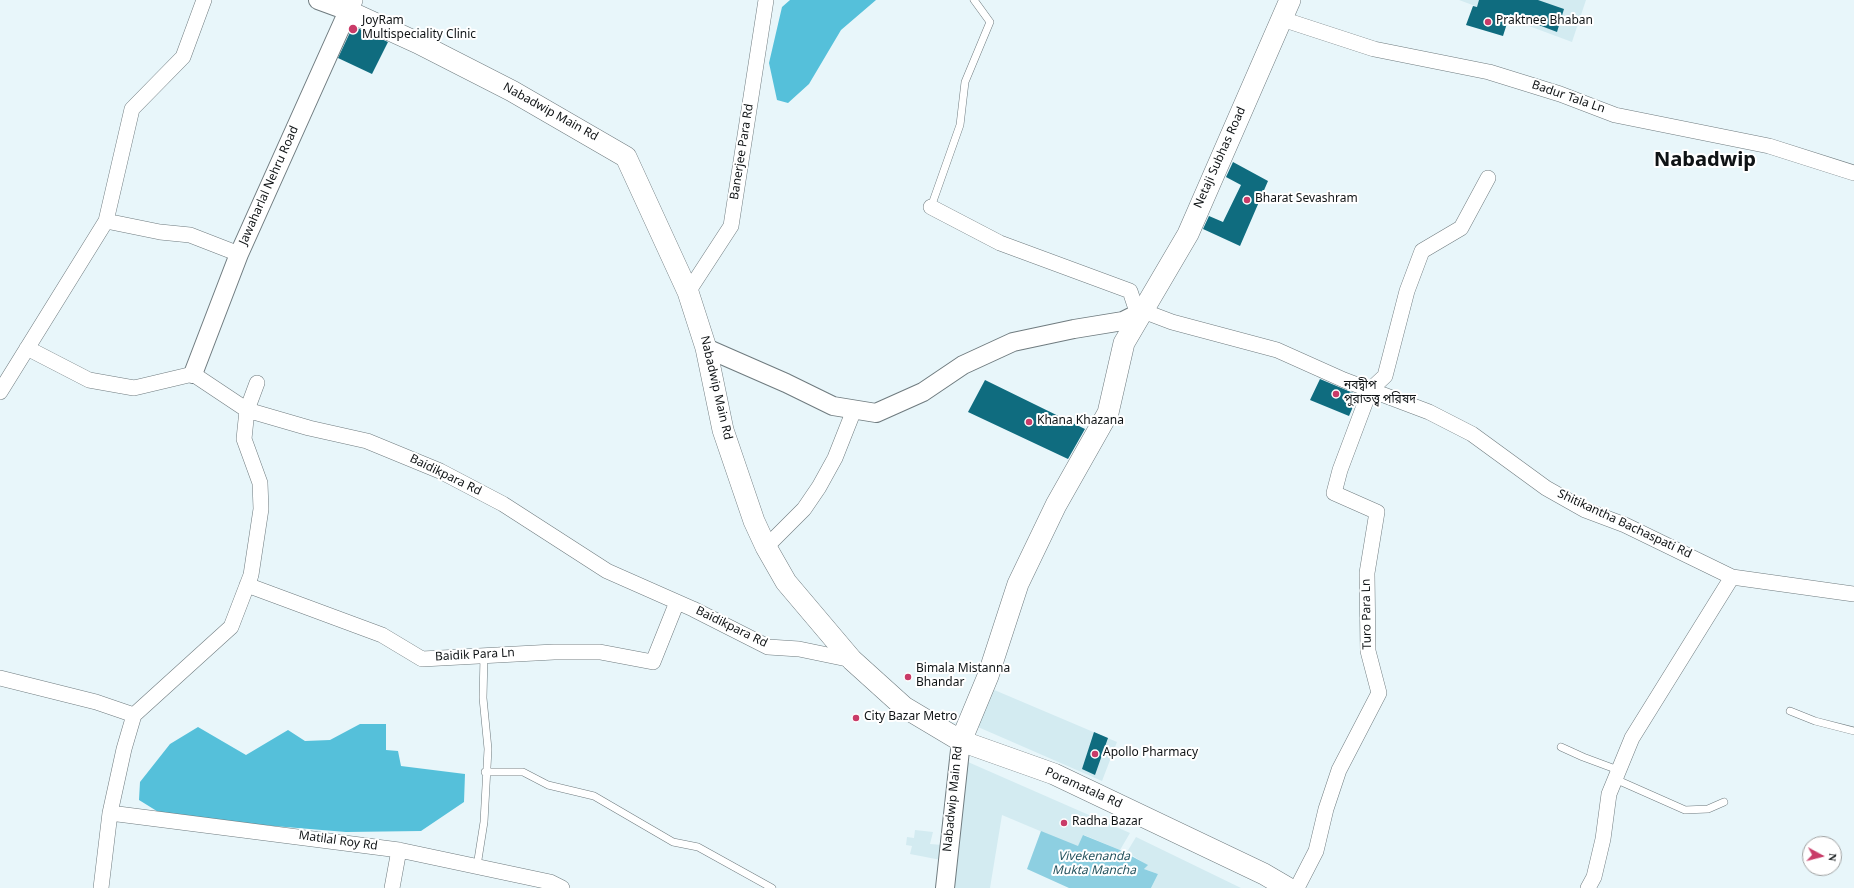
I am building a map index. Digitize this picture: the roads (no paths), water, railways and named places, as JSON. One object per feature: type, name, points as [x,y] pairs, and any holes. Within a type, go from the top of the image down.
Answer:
[{"type":"main road","name":"Netaji Subhas Road","points":[[961,741],[988,676],[1018,584],[1056,506],[1108,413],[1124,343],[1139,309],[1188,234],[1290,0]]},
{"type":"main road","name":"Nabadwip Main Rd","points":[[350,6],[512,91],[626,157],[688,292],[706,348],[723,430],[754,521],[766,547],[786,582],[852,660],[904,707],[961,741]]},
{"type":"main road","name":"Poramatala Rd","points":[[961,741],[1054,774],[1264,874],[1288,888]]},
{"type":"street","points":[[0,392],[106,221],[132,109],[183,56],[204,0]]},
{"type":"street","name":"Nabadwip Main Rd","points":[[318,0],[350,6]]},
{"type":"street","name":"Banerjee Para Rd","points":[[688,292],[731,226],[766,0]]},
{"type":"street","name":"Jawaharlal Nehru Road","points":[[193,374],[239,254],[350,6]]},
{"type":"street","name":"Badur Tala Ln","points":[[1282,19],[1374,49],[1489,72],[1560,94],[1615,115],[1769,146],[1854,172]]},
{"type":"street","points":[[1374,387],[1385,376],[1407,291],[1422,251],[1460,228],[1488,178]]},
{"type":"street","points":[[706,348],[786,383],[833,406],[876,413],[923,392],[963,365],[1013,342],[1074,329],[1123,321],[1139,309],[1130,291],[1000,243],[931,207]]},
{"type":"street","points":[[106,221],[160,232],[190,235],[239,254]]},
{"type":"street","name":"Shitikantha Bachaspati Rd","points":[[1139,309],[1172,322],[1277,350],[1344,380],[1374,387],[1429,412],[1472,434],[1546,488],[1585,510],[1625,525],[1732,577],[1854,594]]},
{"type":"street","points":[[28,348],[88,380],[134,388],[193,374]]},
{"type":"street","name":"Baidikpara Rd","points":[[193,374],[247,410],[309,428],[368,441],[440,471],[503,504],[607,571],[677,602],[768,647],[799,649],[852,660]]},
{"type":"street","points":[[101,888],[110,813],[124,749],[134,715],[231,627],[251,575],[261,509],[260,483],[244,439],[247,410],[257,383]]},
{"type":"street","name":"Turo Para Ln","points":[[1297,888],[1316,851],[1326,809],[1339,770],[1379,693],[1368,651],[1367,573],[1377,512],[1334,493],[1340,470],[1374,387]]},
{"type":"street","points":[[766,547],[804,509],[819,487],[835,458],[854,410]]},
{"type":"street","points":[[1588,888],[1594,877],[1603,839],[1609,794],[1632,738],[1732,577]]},
{"type":"street","name":"Baidik Para Ln","points":[[247,585],[382,635],[422,658],[600,652],[653,662],[677,602]]},
{"type":"street","points":[[0,678],[96,702],[134,715]]},
{"type":"street","name":"Nabadwip Main Rd","points":[[945,888],[961,741]]},
{"type":"street","name":"Matilal Roy Rd","points":[[110,813],[399,850],[550,882],[562,888]]},
{"type":"street","points":[[392,888],[399,850]]},
{"type":"lane","points":[[931,207],[960,124],[965,82],[990,22],[974,0]]},
{"type":"lane","points":[[478,866],[484,822],[485,772],[488,749],[483,698],[484,656]]},
{"type":"lane","points":[[1790,711],[1815,721],[1854,731]]},
{"type":"lane","points":[[1562,747],[1685,810],[1708,809],[1724,802]]},
{"type":"lane","points":[[485,772],[523,772],[548,785],[594,796],[673,842],[698,847],[772,888]]},
{"type":"place","name":"Praktnee Bhaban","points":[[1488,22]]},
{"type":"place","name":"JoyRam Multispeciality Clinic","points":[[353,29]]},
{"type":"place","name":"Bharat Sevashram","points":[[1247,200]]},
{"type":"place","name":"নবদ্বীপ পুরাতত্ত্ব পরিষদ","points":[[1336,394]]},
{"type":"place","name":"Khana Khazana","points":[[1029,422]]},
{"type":"place","name":"Bimala Mistanna Bhandar","points":[[908,677]]},
{"type":"place","name":"City Bazar Metro","points":[[856,718]]},
{"type":"place","name":"Apollo Pharmacy","points":[[1095,754]]},
{"type":"place","name":"Radha Bazar","points":[[1064,823]]},
{"type":"district","name":"Nabadwip","points":[[1705,162]]},
{"type":"park label","name":"Vivekenanda Mukta Mancha","points":[[1094,865]]}]
